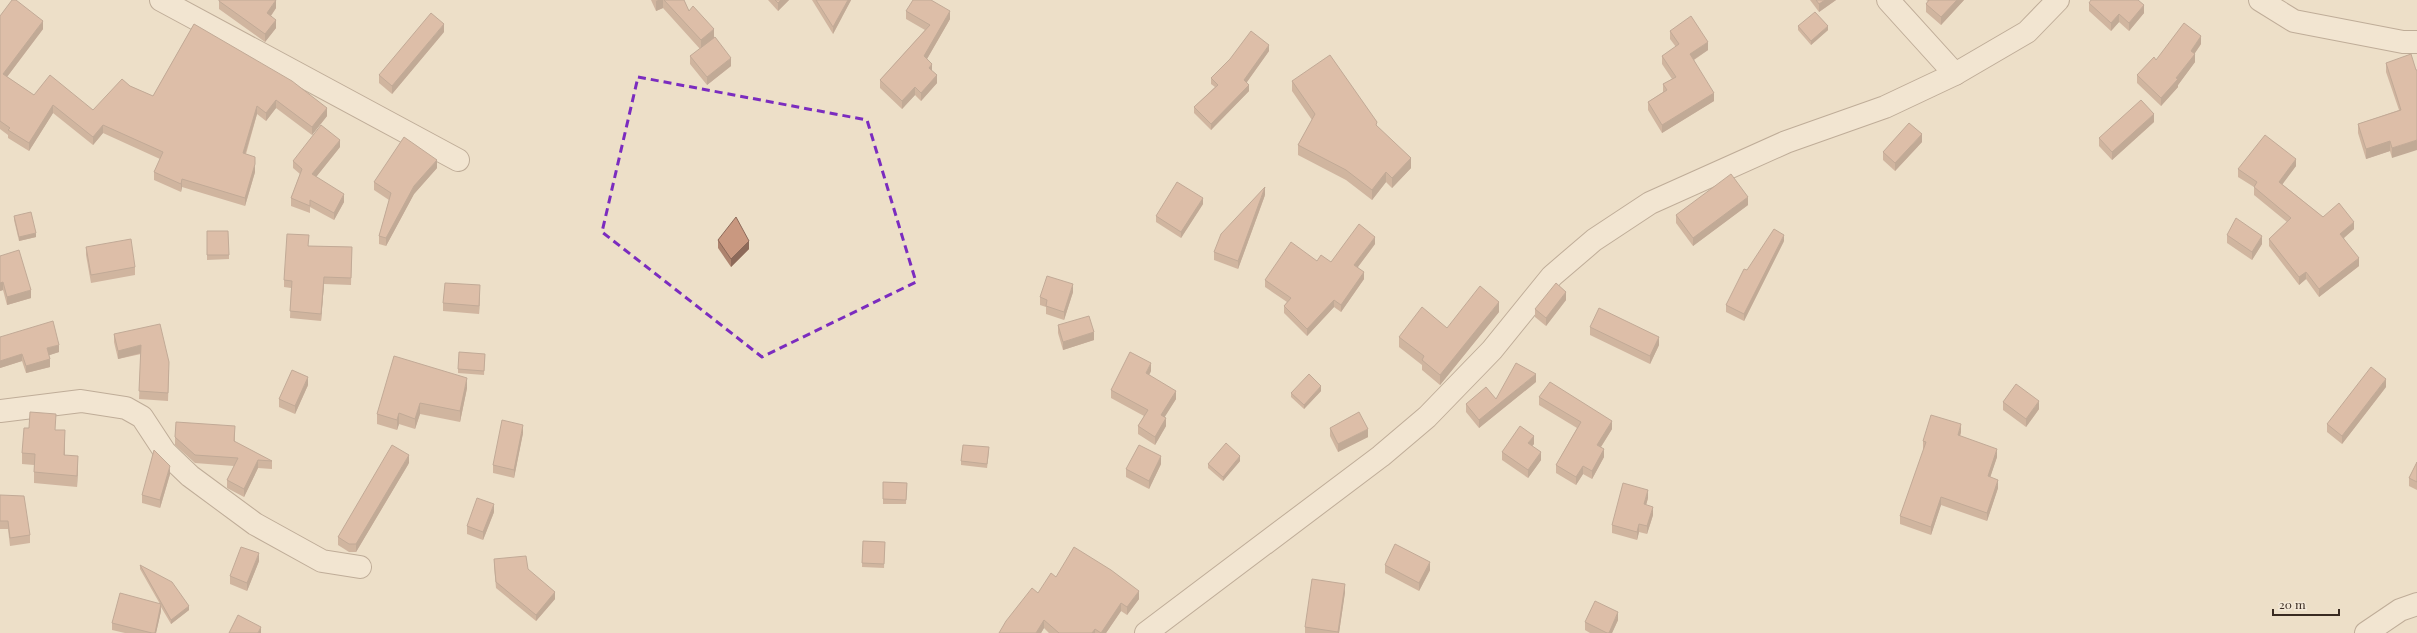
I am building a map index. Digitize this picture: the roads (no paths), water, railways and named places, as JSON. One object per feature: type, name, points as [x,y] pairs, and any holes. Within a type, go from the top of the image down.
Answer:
[{"type":"street","points":[[161,0],[458,160]]},
{"type":"street","points":[[1888,0],[1955,74]]},
{"type":"street","points":[[1146,633],[1381,456],[1427,416],[1492,350],[1552,276],[1594,240],[1650,203],[1786,142],[1885,107],[1955,74],[2027,32],[2058,0]]},
{"type":"street","points":[[2260,0],[2294,21],[2403,42],[2417,42]]},
{"type":"street","points":[[0,411],[81,401],[126,408],[142,417],[165,452],[190,476],[256,524],[322,562],[360,567]]},
{"type":"street","points":[[2366,633],[2400,610],[2417,604]]}]
